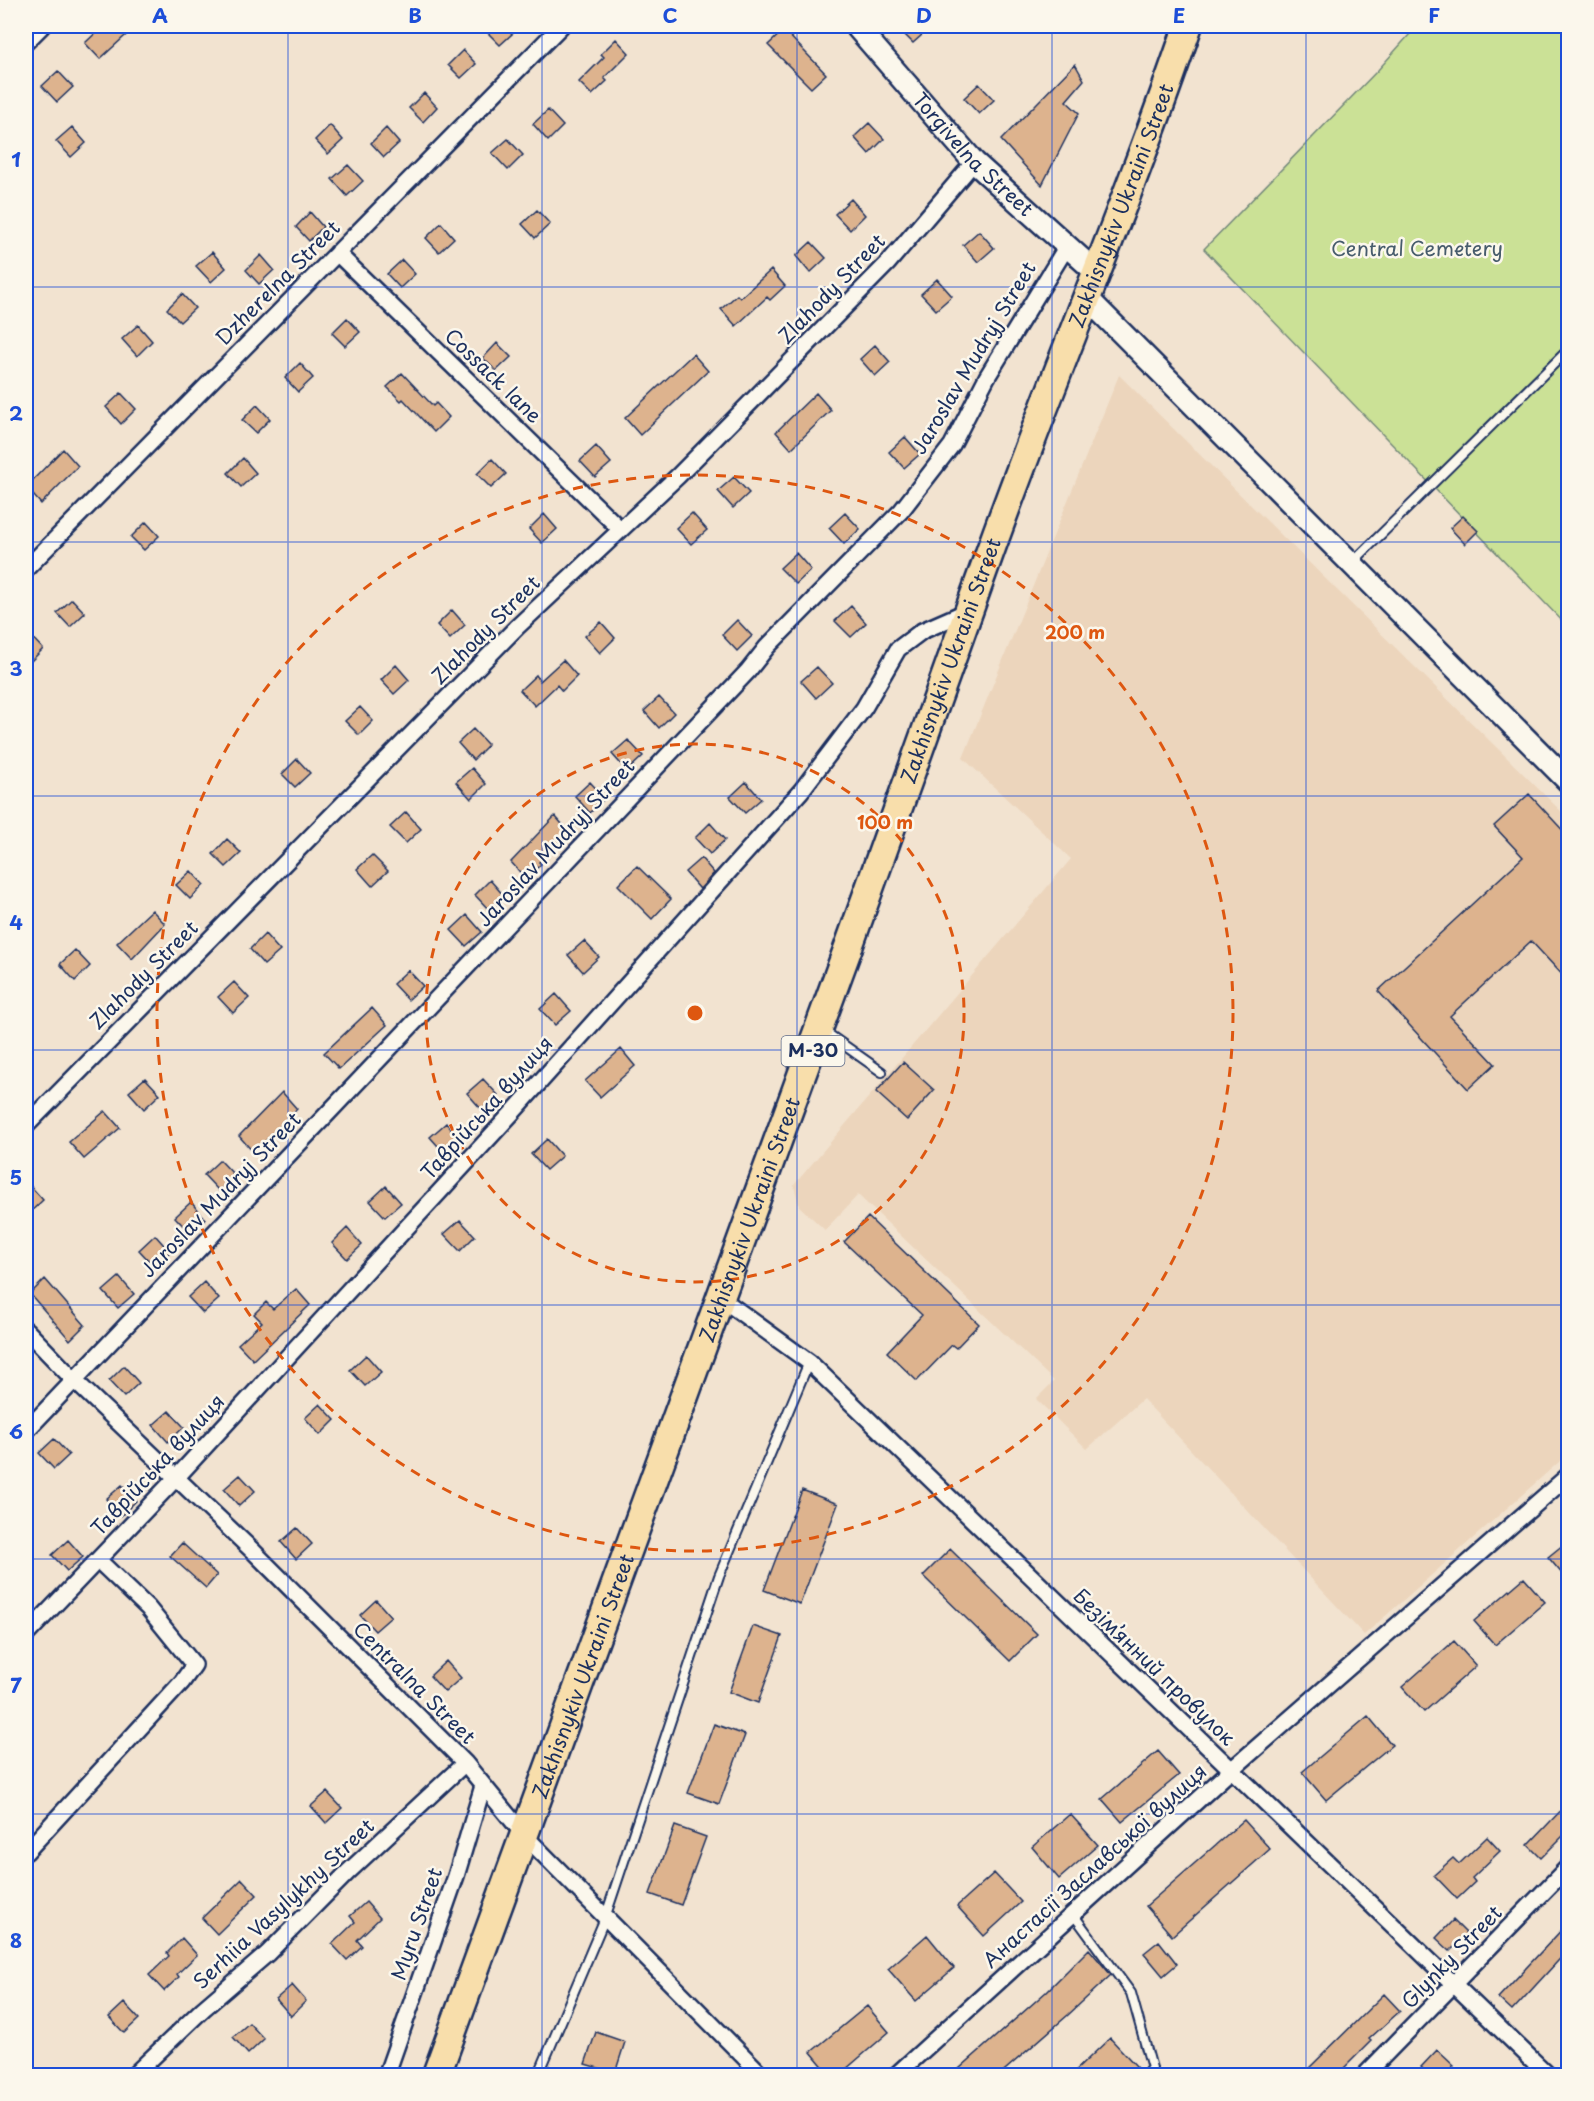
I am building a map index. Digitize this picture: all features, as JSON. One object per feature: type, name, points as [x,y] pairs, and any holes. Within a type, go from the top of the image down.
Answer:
[{"type":"highway","name":"Zakhisnykiv Ukraini Street","points":[[436,2076],[821,1028],[970,610],[1188,26]]},
{"type":"main road","name":"Torgivelna Street","points":[[856,26],[974,162],[1067,246],[1092,286],[1350,564],[1569,781]]},
{"type":"street","points":[[26,42],[42,26]]},
{"type":"street","name":"Dzherelna Street","points":[[26,569],[561,26]]},
{"type":"street","name":"Zlahody Street","points":[[26,1126],[509,635],[678,476],[888,263],[974,162]]},
{"type":"street","name":"Jaroslav Mudryj Street","points":[[26,1431],[75,1381],[91,1360],[255,1192],[748,672],[767,647],[901,511],[952,445],[987,377],[1067,246]]},
{"type":"street","name":"Cossack lane","points":[[337,253],[620,529]]},
{"type":"street","name":"Таврійська вулиця","points":[[26,1635],[176,1478],[513,1112],[801,791],[864,708],[898,649],[921,631],[970,610]]},
{"type":"street","name":"Безімʼянний провулок","points":[[722,1299],[809,1362],[1230,1771],[1549,2076]]},
{"type":"street","name":"Centralna Street","points":[[26,1330],[75,1381],[254,1552],[465,1763],[525,1836],[763,2076]]},
{"type":"street","name":"Анастасії Заславської вулиця","points":[[896,2076],[1230,1771],[1569,1476]]},
{"type":"street","points":[[26,1852],[182,1682],[194,1665],[148,1608],[98,1560]]},
{"type":"street","name":"Serhiia Vasylykhy Street","points":[[134,2076],[203,2009],[267,1953],[348,1872],[465,1763]]},
{"type":"street","name":"Myru Street","points":[[386,2076],[456,1876],[483,1786]]},
{"type":"street","name":"Glynky Street","points":[[1364,2076],[1569,1867]]},
{"type":"lane","points":[[1350,564],[1569,350]]},
{"type":"lane","points":[[821,1028],[882,1072]]},
{"type":"lane","points":[[538,2076],[605,1918],[719,1576],[809,1362]]},
{"type":"lane","points":[[1073,1914],[1131,1993],[1152,2068],[1144,2076]]},
{"type":"shaded area","points":[[1119,375],[1568,818],[1568,1454],[1364,1635],[1143,1399],[1087,1449],[1036,1399],[1054,1381],[858,1195],[825,1230],[799,1206],[794,1185],[1071,859],[963,758]]},
{"type":"green space","name":"Central Cemetery","points":[[1417,26],[1568,26],[1568,627],[1204,249],[1378,70]]},
{"type":"building","points":[[103,26],[136,26],[100,59],[85,43]]},
{"type":"building","points":[[481,26],[521,26],[500,45]]},
{"type":"building","points":[[896,26],[932,26],[913,43]]},
{"type":"building","points":[[784,30],[826,74],[811,88],[768,45]]},
{"type":"building","points":[[616,39],[629,53],[604,78],[607,81],[592,95],[579,82],[604,57],[601,54]]},
{"type":"building","points":[[463,50],[476,64],[461,78],[448,65]]},
{"type":"building","points":[[1075,64],[1084,80],[1066,101],[1079,113],[1042,185],[1001,140]]},
{"type":"building","points":[[58,71],[73,87],[57,102],[42,86]]},
{"type":"building","points":[[979,84],[994,100],[979,114],[964,98]]},
{"type":"building","points":[[424,93],[437,107],[423,122],[409,108]]},
{"type":"building","points":[[548,110],[563,126],[548,141],[533,124]]},
{"type":"building","points":[[869,123],[884,139],[869,154],[854,137]]},
{"type":"building","points":[[330,125],[343,140],[328,154],[315,140]]},
{"type":"building","points":[[72,127],[86,143],[71,157],[56,141]]},
{"type":"building","points":[[386,128],[399,143],[384,157],[371,143]]},
{"type":"building","points":[[508,139],[523,155],[508,170],[492,153]]},
{"type":"building","points":[[348,165],[363,181],[347,196],[332,179]]},
{"type":"building","points":[[851,199],[865,215],[850,230],[835,214]]},
{"type":"building","points":[[537,210],[550,224],[535,238],[522,224]]},
{"type":"building","points":[[310,212],[323,227],[309,241],[296,227]]},
{"type":"building","points":[[441,223],[454,238],[439,252],[426,238]]},
{"type":"building","points":[[979,231],[994,248],[978,262],[963,245]]},
{"type":"building","points":[[811,242],[826,258],[810,273],[796,256]]},
{"type":"building","points":[[212,252],[226,268],[211,282],[196,266]]},
{"type":"building","points":[[261,255],[274,270],[259,284],[246,270]]},
{"type":"building","points":[[402,260],[415,274],[400,288],[387,274]]},
{"type":"building","points":[[771,270],[785,286],[770,300],[767,297],[736,326],[721,309],[737,295],[740,298]]},
{"type":"building","points":[[937,279],[952,296],[936,310],[921,294]]},
{"type":"building","points":[[182,294],[195,308],[180,322],[167,309]]},
{"type":"building","points":[[347,318],[360,332],[345,346],[332,333]]},
{"type":"building","points":[[138,325],[152,341],[137,356],[122,339]]},
{"type":"building","points":[[497,343],[511,357],[496,371],[483,358]]},
{"type":"building","points":[[875,345],[890,362],[875,376],[860,359]]},
{"type":"building","points":[[693,354],[708,371],[640,435],[625,418]]},
{"type":"building","points":[[300,363],[313,378],[298,392],[285,378]]},
{"type":"building","points":[[402,373],[433,406],[436,403],[449,417],[434,432],[403,399],[401,401],[387,387]]},
{"type":"building","points":[[121,393],[136,409],[121,424],[106,407]]},
{"type":"building","points":[[816,393],[831,410],[791,449],[776,432]]},
{"type":"building","points":[[257,405],[270,419],[256,433],[242,420]]},
{"type":"building","points":[[905,437],[920,454],[904,468],[889,452]]},
{"type":"building","points":[[596,446],[611,463],[595,477],[580,461]]},
{"type":"building","points":[[63,449],[78,466],[41,504],[26,487]]},
{"type":"building","points":[[243,458],[256,473],[241,487],[228,473]]},
{"type":"building","points":[[492,459],[506,474],[491,488],[477,474]]},
{"type":"building","points":[[734,477],[749,493],[733,508],[718,491]]},
{"type":"building","points":[[692,513],[707,530],[691,544],[676,528]]},
{"type":"building","points":[[845,513],[860,529],[844,544],[829,528]]},
{"type":"building","points":[[544,514],[557,529],[542,543],[529,529]]},
{"type":"building","points":[[1463,516],[1478,531],[1465,544],[1450,528]]},
{"type":"building","points":[[146,522],[159,536],[144,550],[131,537]]},
{"type":"building","points":[[796,553],[811,570],[796,584],[780,568]]},
{"type":"building","points":[[72,599],[85,613],[70,627],[57,613]]},
{"type":"building","points":[[851,606],[866,623],[851,637],[835,621]]},
{"type":"building","points":[[452,610],[465,625],[450,639],[437,625]]},
{"type":"building","points":[[737,620],[752,636],[737,651],[722,635]]},
{"type":"building","points":[[601,622],[615,638],[600,653],[585,636]]},
{"type":"building","points":[[26,631],[43,649],[26,666]]},
{"type":"building","points":[[563,660],[577,676],[562,691],[557,685],[535,706],[520,690],[536,675],[540,681]]},
{"type":"building","points":[[396,665],[409,680],[394,694],[381,680]]},
{"type":"building","points":[[817,667],[832,683],[816,698],[801,681]]},
{"type":"building","points":[[659,697],[674,713],[659,728],[644,711]]},
{"type":"building","points":[[360,707],[373,721],[359,735],[345,721]]},
{"type":"building","points":[[473,729],[488,745],[473,760],[458,743]]},
{"type":"building","points":[[628,740],[643,756],[627,771],[612,754]]},
{"type":"building","points":[[297,759],[310,773],[295,787],[282,774]]},
{"type":"building","points":[[472,768],[486,784],[471,799],[456,782]]},
{"type":"building","points":[[590,782],[605,798],[590,813],[575,796]]},
{"type":"building","points":[[746,782],[761,799],[745,813],[730,797]]},
{"type":"building","points":[[1529,794],[1569,837],[1569,982],[1531,941],[1450,1016],[1495,1064],[1468,1089],[1378,991],[1523,857],[1494,826]]},
{"type":"building","points":[[406,812],[421,829],[406,843],[390,827]]},
{"type":"building","points":[[555,816],[570,833],[539,862],[541,864],[526,879],[511,862]]},
{"type":"building","points":[[710,823],[725,840],[710,854],[695,838]]},
{"type":"building","points":[[227,839],[241,853],[226,867],[213,854]]},
{"type":"building","points":[[372,855],[388,871],[372,886],[357,869]]},
{"type":"building","points":[[701,858],[714,873],[700,889],[685,872]]},
{"type":"building","points":[[637,866],[671,899],[652,919],[618,885]]},
{"type":"building","points":[[191,871],[204,885],[190,899],[176,885]]},
{"type":"building","points":[[490,880],[505,897],[490,911],[475,895]]},
{"type":"building","points":[[152,910],[165,924],[132,959],[117,943]]},
{"type":"building","points":[[467,915],[482,932],[466,946],[451,930]]},
{"type":"building","points":[[265,934],[280,951],[264,965],[250,949]]},
{"type":"building","points":[[584,941],[599,957],[583,972],[568,955]]},
{"type":"building","points":[[75,950],[90,966],[75,981],[60,964]]},
{"type":"building","points":[[408,970],[423,986],[408,1000],[393,984]]},
{"type":"building","points":[[234,982],[249,998],[233,1013],[218,997]]},
{"type":"building","points":[[556,994],[571,1011],[555,1025],[540,1009]]},
{"type":"building","points":[[372,1008],[387,1025],[339,1069],[324,1053]]},
{"type":"building","points":[[621,1049],[635,1066],[600,1097],[585,1081]]},
{"type":"building","points":[[903,1062],[934,1090],[907,1120],[876,1092]]},
{"type":"building","points":[[145,1078],[160,1094],[144,1109],[129,1092]]},
{"type":"building","points":[[483,1079],[498,1095],[482,1110],[467,1093]]},
{"type":"building","points":[[282,1092],[297,1109],[254,1153],[239,1136]]},
{"type":"building","points":[[105,1111],[120,1128],[84,1159],[69,1142]]},
{"type":"building","points":[[446,1123],[460,1139],[445,1154],[430,1137]]},
{"type":"building","points":[[547,1139],[562,1156],[546,1170],[531,1154]]},
{"type":"building","points":[[220,1160],[235,1176],[219,1191],[204,1175]]},
{"type":"building","points":[[26,1181],[43,1200],[26,1216]]},
{"type":"building","points":[[386,1186],[401,1203],[385,1217],[370,1201]]},
{"type":"building","points":[[191,1202],[205,1219],[190,1233],[175,1217]]},
{"type":"building","points":[[868,1217],[979,1324],[956,1348],[952,1345],[917,1381],[887,1352],[922,1315],[844,1242]]},
{"type":"building","points":[[460,1220],[475,1236],[460,1251],[444,1234]]},
{"type":"building","points":[[347,1228],[362,1245],[347,1259],[332,1243]]},
{"type":"building","points":[[155,1235],[170,1252],[154,1266],[139,1250]]},
{"type":"building","points":[[119,1277],[134,1294],[118,1308],[103,1291]]},
{"type":"building","points":[[45,1279],[85,1325],[70,1340],[30,1294]]},
{"type":"building","points":[[204,1282],[219,1299],[203,1313],[188,1297]]},
{"type":"building","points":[[296,1289],[310,1305],[253,1360],[238,1344],[262,1322],[254,1314],[266,1302],[273,1309]]},
{"type":"building","points":[[366,1355],[381,1372],[365,1386],[350,1370]]},
{"type":"building","points":[[124,1366],[139,1383],[124,1397],[109,1381]]},
{"type":"building","points":[[320,1404],[335,1420],[320,1435],[305,1418]]},
{"type":"building","points":[[169,1411],[184,1427],[168,1442],[153,1425]]},
{"type":"building","points":[[54,1439],[69,1455],[54,1469],[39,1453]]},
{"type":"building","points":[[240,1475],[255,1491],[239,1506],[224,1489]]},
{"type":"building","points":[[122,1485],[136,1501],[121,1516],[106,1499]]},
{"type":"building","points":[[802,1490],[838,1504],[800,1604],[764,1590]]},
{"type":"building","points":[[297,1528],[312,1544],[296,1559],[281,1542]]},
{"type":"building","points":[[68,1540],[83,1557],[67,1571],[52,1555]]},
{"type":"building","points":[[1569,1540],[1569,1582],[1548,1557]]},
{"type":"building","points":[[182,1543],[217,1575],[206,1588],[170,1556]]},
{"type":"building","points":[[950,1549],[1037,1634],[1010,1661],[923,1576]]},
{"type":"building","points":[[1524,1578],[1545,1602],[1495,1645],[1474,1621]]},
{"type":"building","points":[[376,1600],[391,1617],[375,1631],[360,1615]]},
{"type":"building","points":[[753,1626],[782,1636],[758,1703],[729,1692]]},
{"type":"building","points":[[1454,1641],[1476,1666],[1424,1712],[1402,1687]]},
{"type":"building","points":[[446,1661],[461,1678],[445,1692],[430,1676]]},
{"type":"building","points":[[1368,1716],[1392,1745],[1326,1800],[1302,1772]]},
{"type":"building","points":[[714,1724],[745,1735],[719,1804],[688,1793]]},
{"type":"building","points":[[1158,1751],[1179,1775],[1122,1822],[1102,1799]]},
{"type":"building","points":[[327,1792],[342,1808],[326,1823],[311,1806]]},
{"type":"building","points":[[1569,1802],[1569,1830],[1541,1858],[1528,1845]]},
{"type":"building","points":[[1070,1814],[1098,1845],[1059,1879],[1032,1847]]},
{"type":"building","points":[[1244,1820],[1270,1849],[1172,1936],[1146,1906]]},
{"type":"building","points":[[675,1826],[706,1837],[681,1905],[650,1894]]},
{"type":"building","points":[[1487,1837],[1500,1851],[1472,1878],[1475,1882],[1457,1899],[1434,1875],[1453,1858],[1459,1864]]},
{"type":"building","points":[[994,1873],[1021,1902],[984,1936],[957,1906]]},
{"type":"building","points":[[242,1879],[257,1895],[217,1934],[202,1918]]},
{"type":"building","points":[[366,1902],[380,1918],[357,1940],[362,1946],[347,1960],[332,1944],[355,1922],[350,1916]]},
{"type":"building","points":[[1453,1920],[1467,1934],[1450,1951],[1436,1938]]},
{"type":"building","points":[[1569,1922],[1569,1949],[1512,2011],[1498,1998]]},
{"type":"building","points":[[927,1935],[954,1968],[916,2001],[888,1969]]},
{"type":"building","points":[[182,1938],[197,1955],[177,1974],[179,1977],[164,1991],[149,1975],[169,1956],[167,1953]]},
{"type":"building","points":[[1159,1941],[1177,1964],[1163,1976],[1144,1953]]},
{"type":"building","points":[[1089,1949],[1111,1975],[1068,2015],[998,2076],[951,2076],[1046,1992]]},
{"type":"building","points":[[292,1985],[306,2001],[291,2016],[276,1999]]},
{"type":"building","points":[[1384,1994],[1400,2011],[1369,2039],[1371,2041],[1336,2076],[1301,2076]]},
{"type":"building","points":[[124,2003],[139,2019],[124,2033],[109,2017]]},
{"type":"building","points":[[867,2006],[889,2032],[838,2076],[831,2076],[811,2052]]},
{"type":"building","points":[[249,2023],[264,2039],[248,2054],[233,2037]]},
{"type":"building","points":[[596,2032],[625,2042],[615,2073],[585,2064]]},
{"type":"building","points":[[1110,2038],[1137,2067],[1128,2076],[1070,2076]]},
{"type":"building","points":[[1437,2050],[1454,2066],[1445,2076],[1430,2076],[1421,2067]]}]
